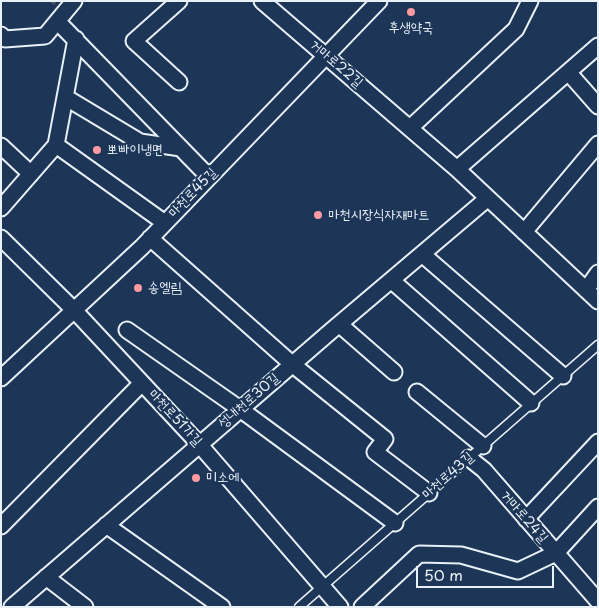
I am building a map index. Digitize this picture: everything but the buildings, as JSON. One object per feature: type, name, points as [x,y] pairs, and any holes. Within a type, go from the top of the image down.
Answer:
[{"type":"street","points":[[1,35],[5,39],[45,36],[74,1]]},
{"type":"street","points":[[179,1],[134,40],[179,82]]},
{"type":"street","name":"거마로22길","points":[[262,1],[327,55],[457,169],[598,301]]},
{"type":"street","name":"마천로45길","points":[[1,378],[165,223],[378,1]]},
{"type":"street","points":[[410,128],[516,29],[530,1]]},
{"type":"street","points":[[58,22],[209,177]]},
{"type":"street","points":[[1,208],[56,146],[76,39]]},
{"type":"street","points":[[457,169],[596,50]]},
{"type":"street","points":[[568,72],[598,106]]},
{"type":"street","points":[[65,97],[140,142],[181,148]]},
{"type":"street","points":[[524,232],[598,144]]},
{"type":"street","points":[[1,146],[31,174]]},
{"type":"street","points":[[56,146],[165,223]]},
{"type":"street","name":"성내천로30길","points":[[12,607],[292,364],[488,198]]},
{"type":"street","name":"마천로51가길","points":[[1,238],[74,310],[199,444],[340,607]]},
{"type":"street","points":[[150,238],[292,364],[385,439],[375,452],[429,493]]},
{"type":"street","points":[[422,254],[563,376]]},
{"type":"street","points":[[586,290],[598,273]]},
{"type":"street","points":[[392,280],[531,403]]},
{"type":"street","points":[[339,324],[394,372]]},
{"type":"street","points":[[127,330],[240,409],[395,523]]},
{"type":"street","points":[[1,526],[142,383]]},
{"type":"street","points":[[417,392],[483,446]]},
{"type":"street","points":[[526,519],[598,442]]},
{"type":"street","name":"거마로24길","points":[[469,458],[484,470],[598,600]]},
{"type":"street","points":[[362,607],[419,554],[461,555],[518,571],[556,553],[598,507]]},
{"type":"street","points":[[106,525],[222,607]]},
{"type":"street","points":[[46,577],[84,607]]},
{"type":"lane","name":"마천로43길","points":[[299,607],[598,345]]},
{"type":"place","name":"후생약국","points":[[411,12]]},
{"type":"place","name":"뽀빠이냉면","points":[[97,150]]},
{"type":"place","name":"마천시장식자재마트","points":[[318,215]]},
{"type":"place","name":"송엘림","points":[[138,288]]},
{"type":"place","name":"미소에","points":[[196,478]]}]
